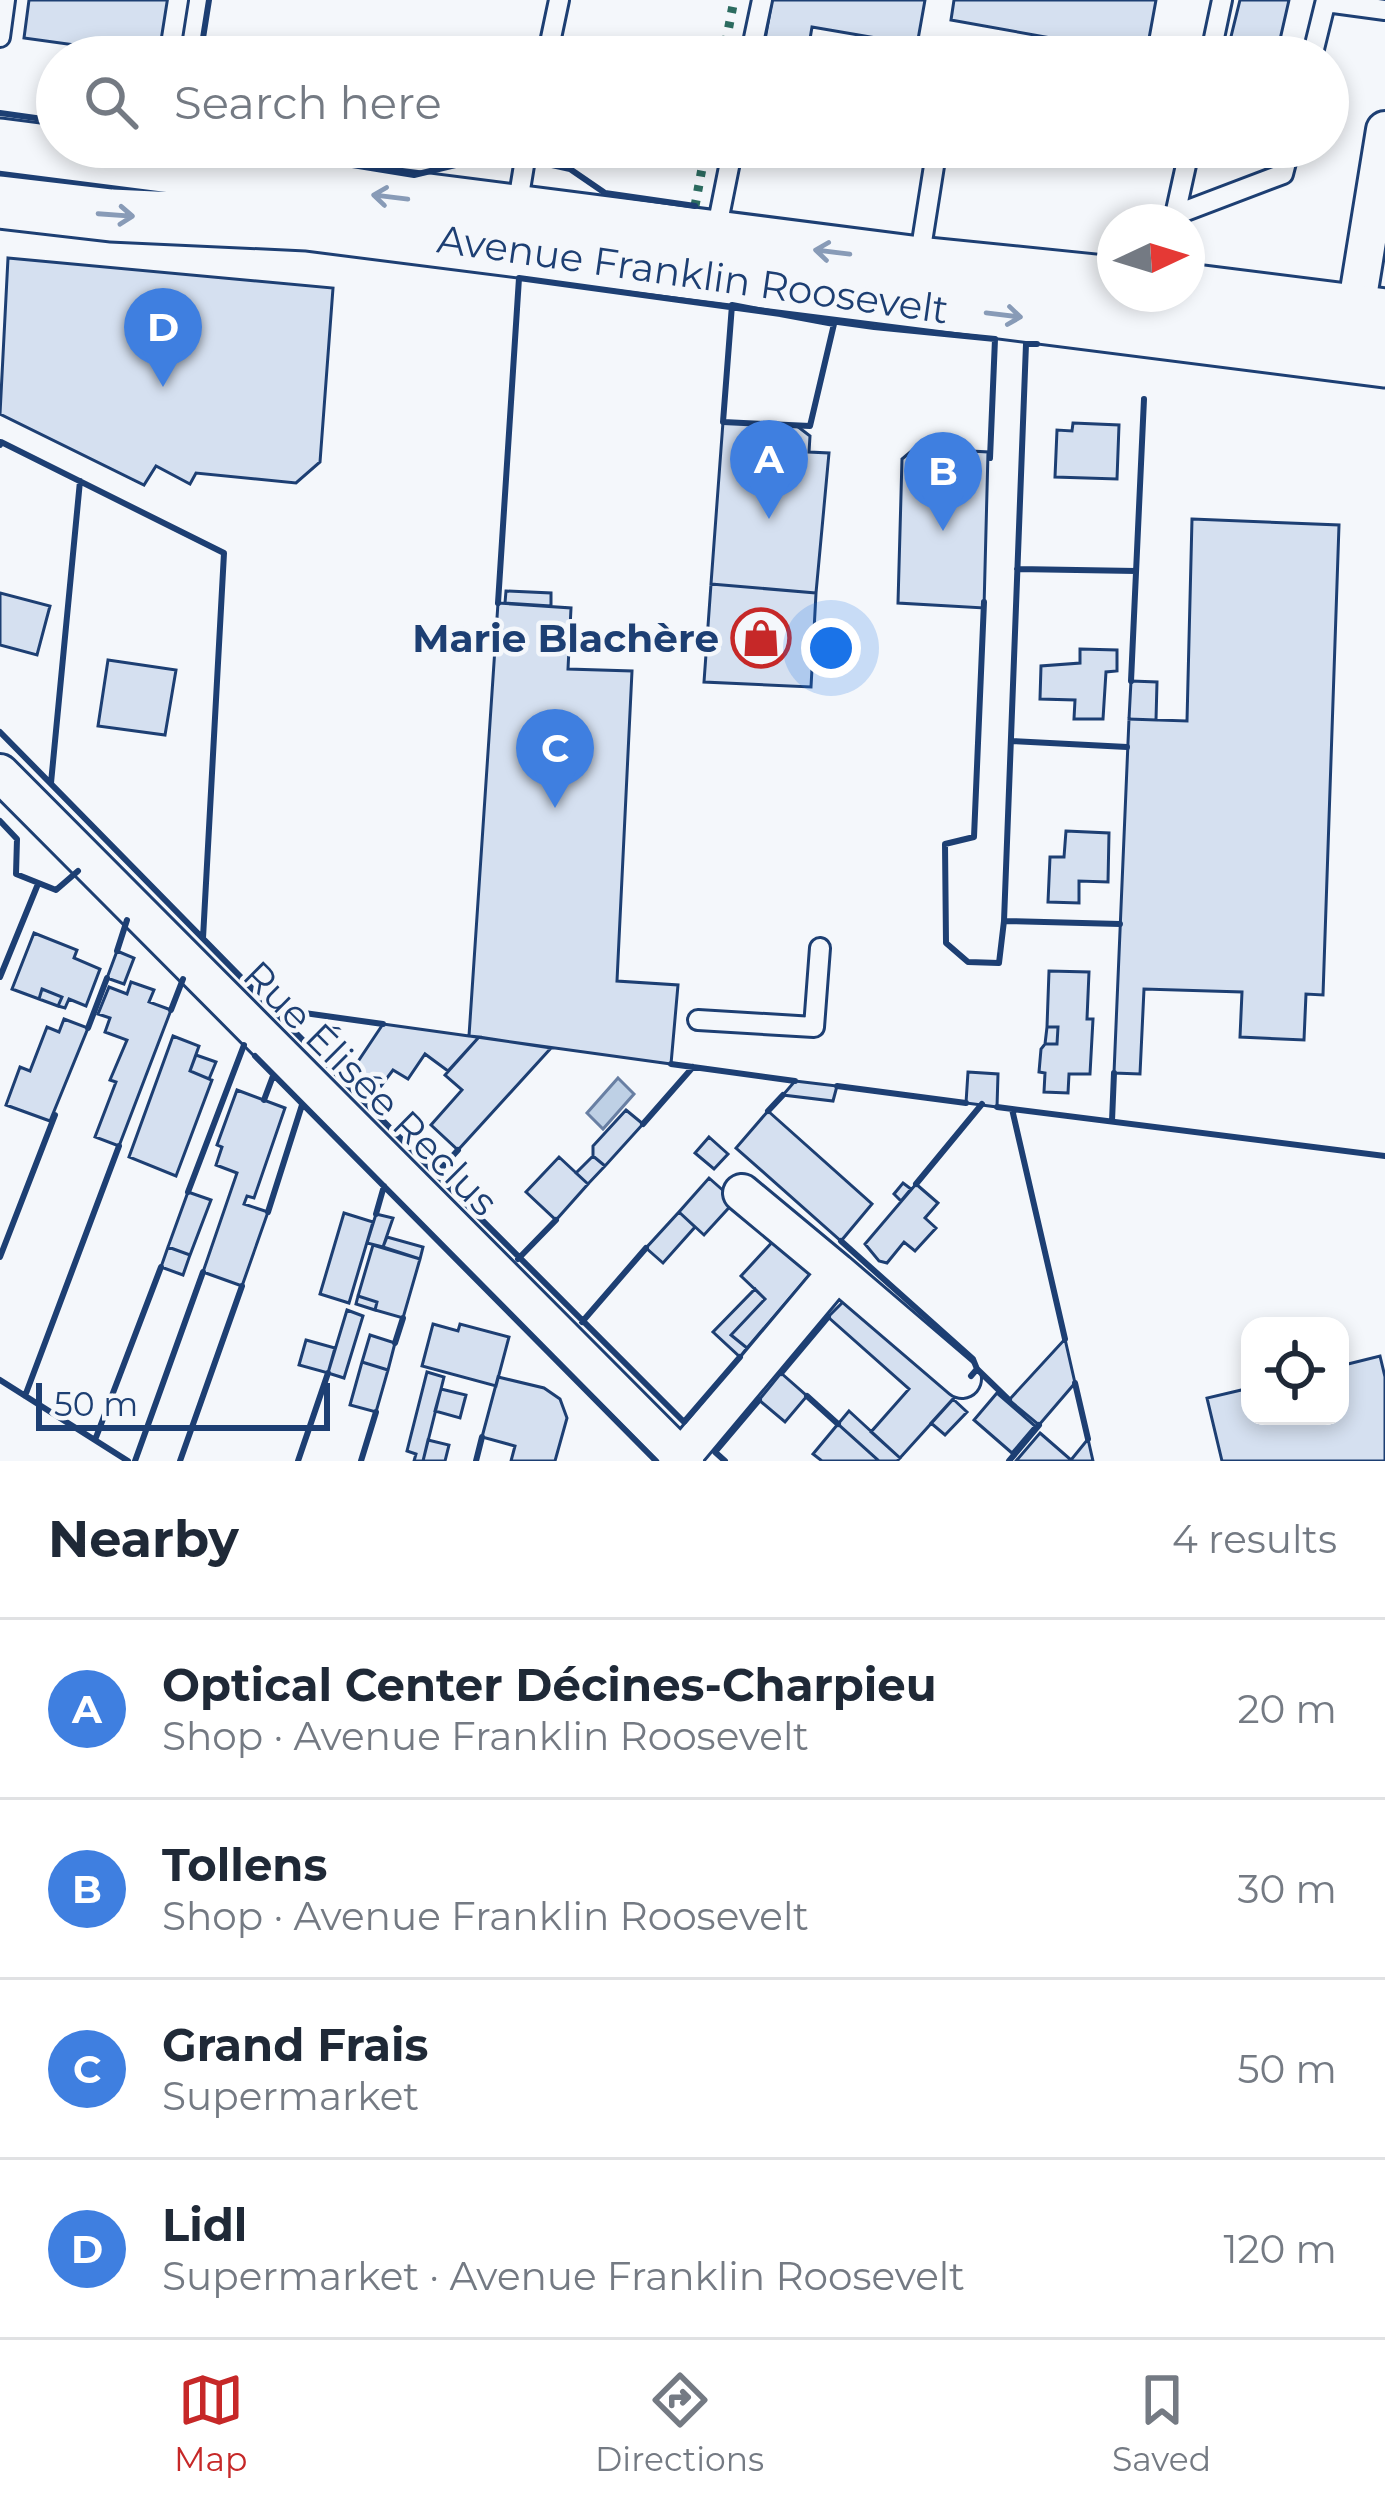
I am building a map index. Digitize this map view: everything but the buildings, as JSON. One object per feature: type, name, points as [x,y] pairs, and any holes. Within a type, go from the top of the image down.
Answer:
[{"type":"street","points":[[1205,295],[1369,337],[1385,130]]},
{"type":"street","name":"Avenue Franklin Roosevelt","points":[[0,145],[36,150]]},
{"type":"street","name":"Avenue Franklin Roosevelt","points":[[177,168],[919,263],[1097,281]]},
{"type":"street","name":"Avenue Franklin Roosevelt","points":[[0,202],[111,215],[307,224],[1369,337]]},
{"type":"street","points":[[465,243],[474,226],[521,228],[532,214]]},
{"type":"street","name":"Rue Élisée Reclus","points":[[0,773],[683,1459]]},
{"type":"street","points":[[742,1192],[962,1378]]},
{"type":"street","points":[[683,1459],[837,1272]]},
{"type":"lane","points":[[0,37],[5,0]]},
{"type":"lane","points":[[173,36],[178,0]]},
{"type":"lane","points":[[552,36],[559,0]]},
{"type":"lane","points":[[755,36],[761,0]]},
{"type":"lane","points":[[1214,36],[1222,0]]},
{"type":"lane","points":[[1317,36],[1326,1],[1385,10]]},
{"type":"lane","points":[[529,168],[532,214]]},
{"type":"lane","points":[[715,237],[729,168]]},
{"type":"lane","points":[[919,263],[934,168]]},
{"type":"lane","points":[[1185,168],[1174,215],[1283,175],[1285,168]]},
{"type":"lane","points":[[698,1020],[814,1027],[820,948]]},
{"type":"water","points":[[618,1078],[634,1094],[603,1129],[587,1113]]},
{"type":"hedge","points":[[727,36],[734,0]]},
{"type":"hedge","points":[[695,206],[702,168]]},
{"type":"wall","points":[[203,36],[209,0]]},
{"type":"wall","points":[[0,113],[36,118]]},
{"type":"wall","points":[[371,168],[414,175],[443,168]]},
{"type":"wall","points":[[565,168],[605,193],[695,206]]},
{"type":"wall","points":[[498,603],[519,278],[995,339],[990,458]]},
{"type":"wall","points":[[732,305],[834,324],[810,426],[723,422],[732,305]]},
{"type":"wall","points":[[984,602],[974,837],[945,844],[946,943],[968,962],[999,963],[1026,344],[1037,344]]},
{"type":"wall","points":[[1131,681],[1144,399]]},
{"type":"wall","points":[[0,445],[224,553],[203,938]]},
{"type":"wall","points":[[51,783],[80,481]]},
{"type":"wall","points":[[1017,569],[1136,571]]},
{"type":"wall","points":[[0,732],[286,1023]]},
{"type":"wall","points":[[1011,741],[1127,747]]},
{"type":"wall","points":[[0,821],[17,839],[16,874],[56,890],[78,871]]},
{"type":"wall","points":[[0,977],[38,884]]},
{"type":"wall","points":[[117,951],[127,920]]},
{"type":"wall","points":[[1004,921],[1120,924]]},
{"type":"wall","points":[[88,1028],[107,978]]},
{"type":"wall","points":[[171,1010],[183,979]]},
{"type":"wall","points":[[383,1024],[290,1011],[286,1023],[436,1174],[458,1150]]},
{"type":"wall","points":[[188,1192],[244,1045]]},
{"type":"wall","points":[[255,1056],[656,1461]]},
{"type":"wall","points":[[671,1064],[795,1081]]},
{"type":"wall","points":[[643,1124],[693,1067]]},
{"type":"wall","points":[[1112,1121],[1114,1073]]},
{"type":"wall","points":[[264,1100],[273,1076]]},
{"type":"wall","points":[[837,1086],[966,1103]]},
{"type":"wall","points":[[768,1111],[783,1095]]},
{"type":"wall","points":[[916,1184],[982,1104]]},
{"type":"wall","points":[[268,1212],[302,1105]]},
{"type":"wall","points":[[997,1107],[1385,1156]]},
{"type":"wall","points":[[1012,1109],[1065,1339]]},
{"type":"wall","points":[[0,1257],[55,1115]]},
{"type":"wall","points":[[25,1396],[119,1146]]},
{"type":"wall","points":[[436,1174],[684,1422],[740,1357]]},
{"type":"wall","points":[[376,1214],[384,1186]]},
{"type":"wall","points":[[518,1259],[556,1220]]},
{"type":"wall","points":[[841,1241],[973,1359],[977,1369],[971,1376]]},
{"type":"wall","points":[[582,1322],[646,1248]]},
{"type":"wall","points":[[95,1440],[161,1267]]},
{"type":"wall","points":[[135,1461],[203,1272]]},
{"type":"wall","points":[[180,1461],[242,1286]]},
{"type":"wall","points":[[781,1373],[828,1317]]},
{"type":"wall","points":[[395,1343],[403,1318]]},
{"type":"wall","points":[[977,1369],[1009,1400]]},
{"type":"wall","points":[[298,1461],[328,1373]]},
{"type":"wall","points":[[0,1380],[128,1461]]},
{"type":"wall","points":[[1075,1383],[1088,1439]]},
{"type":"wall","points":[[807,1396],[838,1424]]},
{"type":"wall","points":[[725,1461],[715,1452],[759,1400]]},
{"type":"wall","points":[[361,1461],[376,1412]]},
{"type":"wall","points":[[1009,1461],[1039,1425]]},
{"type":"wall","points":[[476,1461],[482,1437]]},
{"type":"place","name":"Lidl","points":[[163,387]]},
{"type":"place","name":"Optical Center Décines-Charpieu","points":[[769,519]]},
{"type":"place","name":"Tollens","points":[[943,531]]},
{"type":"place","name":"Marie Blachère","points":[[761,638]]},
{"type":"place","name":"Grand Frais","points":[[555,808]]}]
